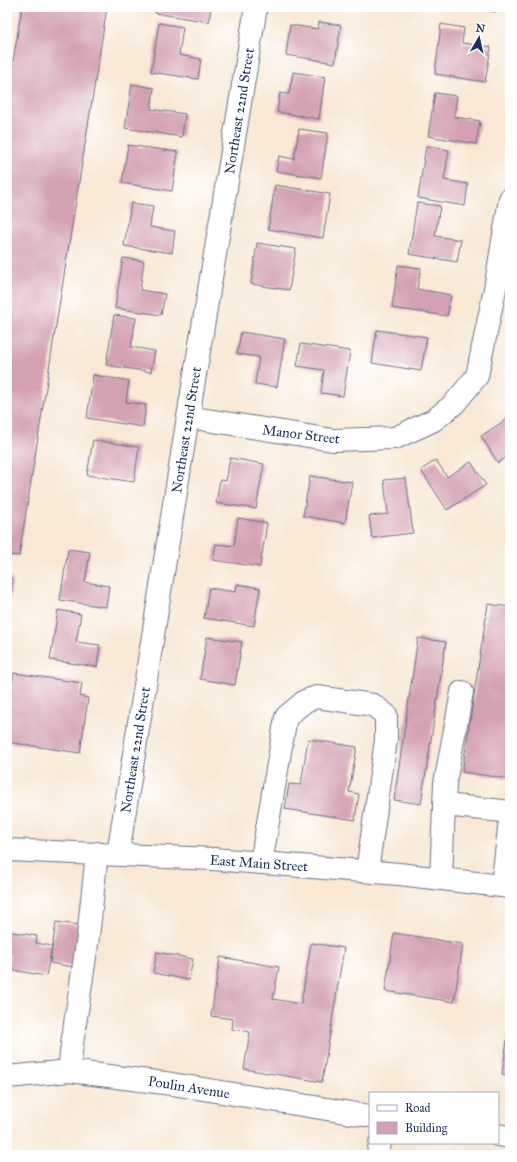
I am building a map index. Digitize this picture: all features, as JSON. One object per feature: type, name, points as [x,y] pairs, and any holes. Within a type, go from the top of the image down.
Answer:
[{"type":"street","name":"Northeast 22nd Street","points":[[69,1071],[88,937],[108,854],[188,417],[256,7]]},
{"type":"street","name":"Manor Street","points":[[188,417],[333,440],[395,438],[434,420],[454,404],[477,376],[495,289],[510,199]]},
{"type":"street","points":[[441,879],[445,783],[462,692]]},
{"type":"street","points":[[261,863],[286,717],[305,700],[317,697],[373,705],[386,715],[386,740],[367,871]]},
{"type":"street","points":[[444,805],[503,811],[509,814],[510,820],[506,887]]},
{"type":"street","name":"East Main Street","points":[[7,850],[213,859],[367,871],[506,887]]},
{"type":"street","name":"Poulin Avenue","points":[[7,1077],[69,1071],[172,1084],[369,1116]]},
{"type":"street","points":[[499,1135],[510,1137]]},
{"type":"street","points":[[378,1155],[380,1144]]},
{"type":"building","points":[[22,7],[107,7],[19,556],[7,555],[7,98]]},
{"type":"building","points":[[130,7],[151,7],[150,11]]},
{"type":"building","points":[[156,7],[211,7],[209,22],[155,13]]},
{"type":"building","points":[[472,7],[497,7],[496,12]]},
{"type":"building","points":[[319,22],[341,25],[335,63],[286,55],[290,25],[318,29]]},
{"type":"building","points":[[159,23],[183,27],[179,55],[201,59],[198,79],[151,72]]},
{"type":"building","points":[[441,24],[464,28],[462,43],[491,47],[485,82],[435,74]]},
{"type":"building","points":[[293,72],[325,77],[319,119],[277,112],[280,93],[289,94]]},
{"type":"building","points":[[132,84],[154,88],[151,109],[185,114],[182,137],[125,128]]},
{"type":"building","points":[[435,93],[457,96],[454,117],[480,121],[476,144],[428,136]]},
{"type":"building","points":[[299,129],[328,133],[321,178],[276,171],[279,156],[294,159]]},
{"type":"building","points":[[128,145],[178,152],[172,191],[122,183]]},
{"type":"building","points":[[426,146],[449,150],[444,180],[468,184],[465,206],[418,198]]},
{"type":"building","points":[[275,185],[330,194],[323,238],[268,229]]},
{"type":"building","points":[[131,203],[153,206],[150,227],[175,231],[172,253],[124,246]]},
{"type":"building","points":[[417,203],[440,206],[435,236],[461,240],[457,262],[409,254]]},
{"type":"building","points":[[257,243],[296,249],[289,290],[251,284]]},
{"type":"building","points":[[123,258],[144,261],[140,290],[165,294],[161,315],[115,308]]},
{"type":"building","points":[[398,265],[421,268],[417,289],[451,295],[447,316],[392,308]]},
{"type":"building","points":[[114,315],[136,318],[131,347],[155,351],[151,372],[106,365]]},
{"type":"building","points":[[377,330],[427,337],[421,371],[372,363]]},
{"type":"building","points":[[241,332],[285,339],[277,387],[255,384],[259,357],[237,354]]},
{"type":"building","points":[[301,344],[350,351],[343,396],[321,393],[324,370],[297,366]]},
{"type":"building","points":[[93,375],[129,381],[126,402],[146,405],[143,427],[87,418]]},
{"type":"building","points":[[510,417],[510,455],[498,463],[481,436]]},
{"type":"building","points":[[93,440],[139,447],[134,482],[87,475]]},
{"type":"building","points":[[230,458],[264,464],[256,509],[216,503],[220,480],[226,481]]},
{"type":"building","points":[[436,460],[447,477],[471,462],[486,485],[447,510],[421,470]]},
{"type":"building","points":[[310,476],[352,482],[345,523],[303,516]]},
{"type":"building","points":[[406,478],[413,533],[372,538],[369,516],[388,514],[384,480]]},
{"type":"building","points":[[238,518],[267,523],[260,567],[213,560],[216,544],[234,546]]},
{"type":"building","points":[[68,549],[90,552],[85,582],[109,586],[106,607],[60,600]]},
{"type":"building","points":[[7,578],[13,579],[8,611],[7,611]]},
{"type":"building","points":[[237,584],[260,588],[254,626],[204,618],[209,588],[236,592]]},
{"type":"building","points":[[488,604],[510,607],[510,779],[462,772]]},
{"type":"building","points":[[58,610],[81,614],[76,642],[100,645],[97,667],[50,660]]},
{"type":"building","points":[[207,637],[242,642],[235,685],[200,679]]},
{"type":"building","points":[[418,638],[446,642],[421,804],[394,800]]},
{"type":"building","points":[[14,673],[82,683],[80,696],[88,698],[80,753],[7,742],[7,721]]},
{"type":"building","points":[[308,739],[357,747],[349,792],[359,794],[355,820],[285,809],[289,784],[301,785]]},
{"type":"building","points":[[56,922],[79,925],[73,967],[50,963]]},
{"type":"building","points":[[7,931],[37,936],[36,943],[52,946],[46,976],[7,969],[10,954],[7,954]]},
{"type":"building","points":[[394,933],[463,944],[454,1002],[385,991]]},
{"type":"building","points":[[311,943],[344,948],[322,1082],[244,1069],[250,1032],[232,1029],[233,1019],[211,1016],[220,957],[279,967],[273,999],[301,1004]]},
{"type":"building","points":[[157,952],[193,959],[189,980],[153,973]]},
{"type":"building","points":[[510,1027],[510,1076],[502,1074]]},
{"type":"building","points":[[7,1116],[10,1117],[8,1130],[7,1130]]}]
